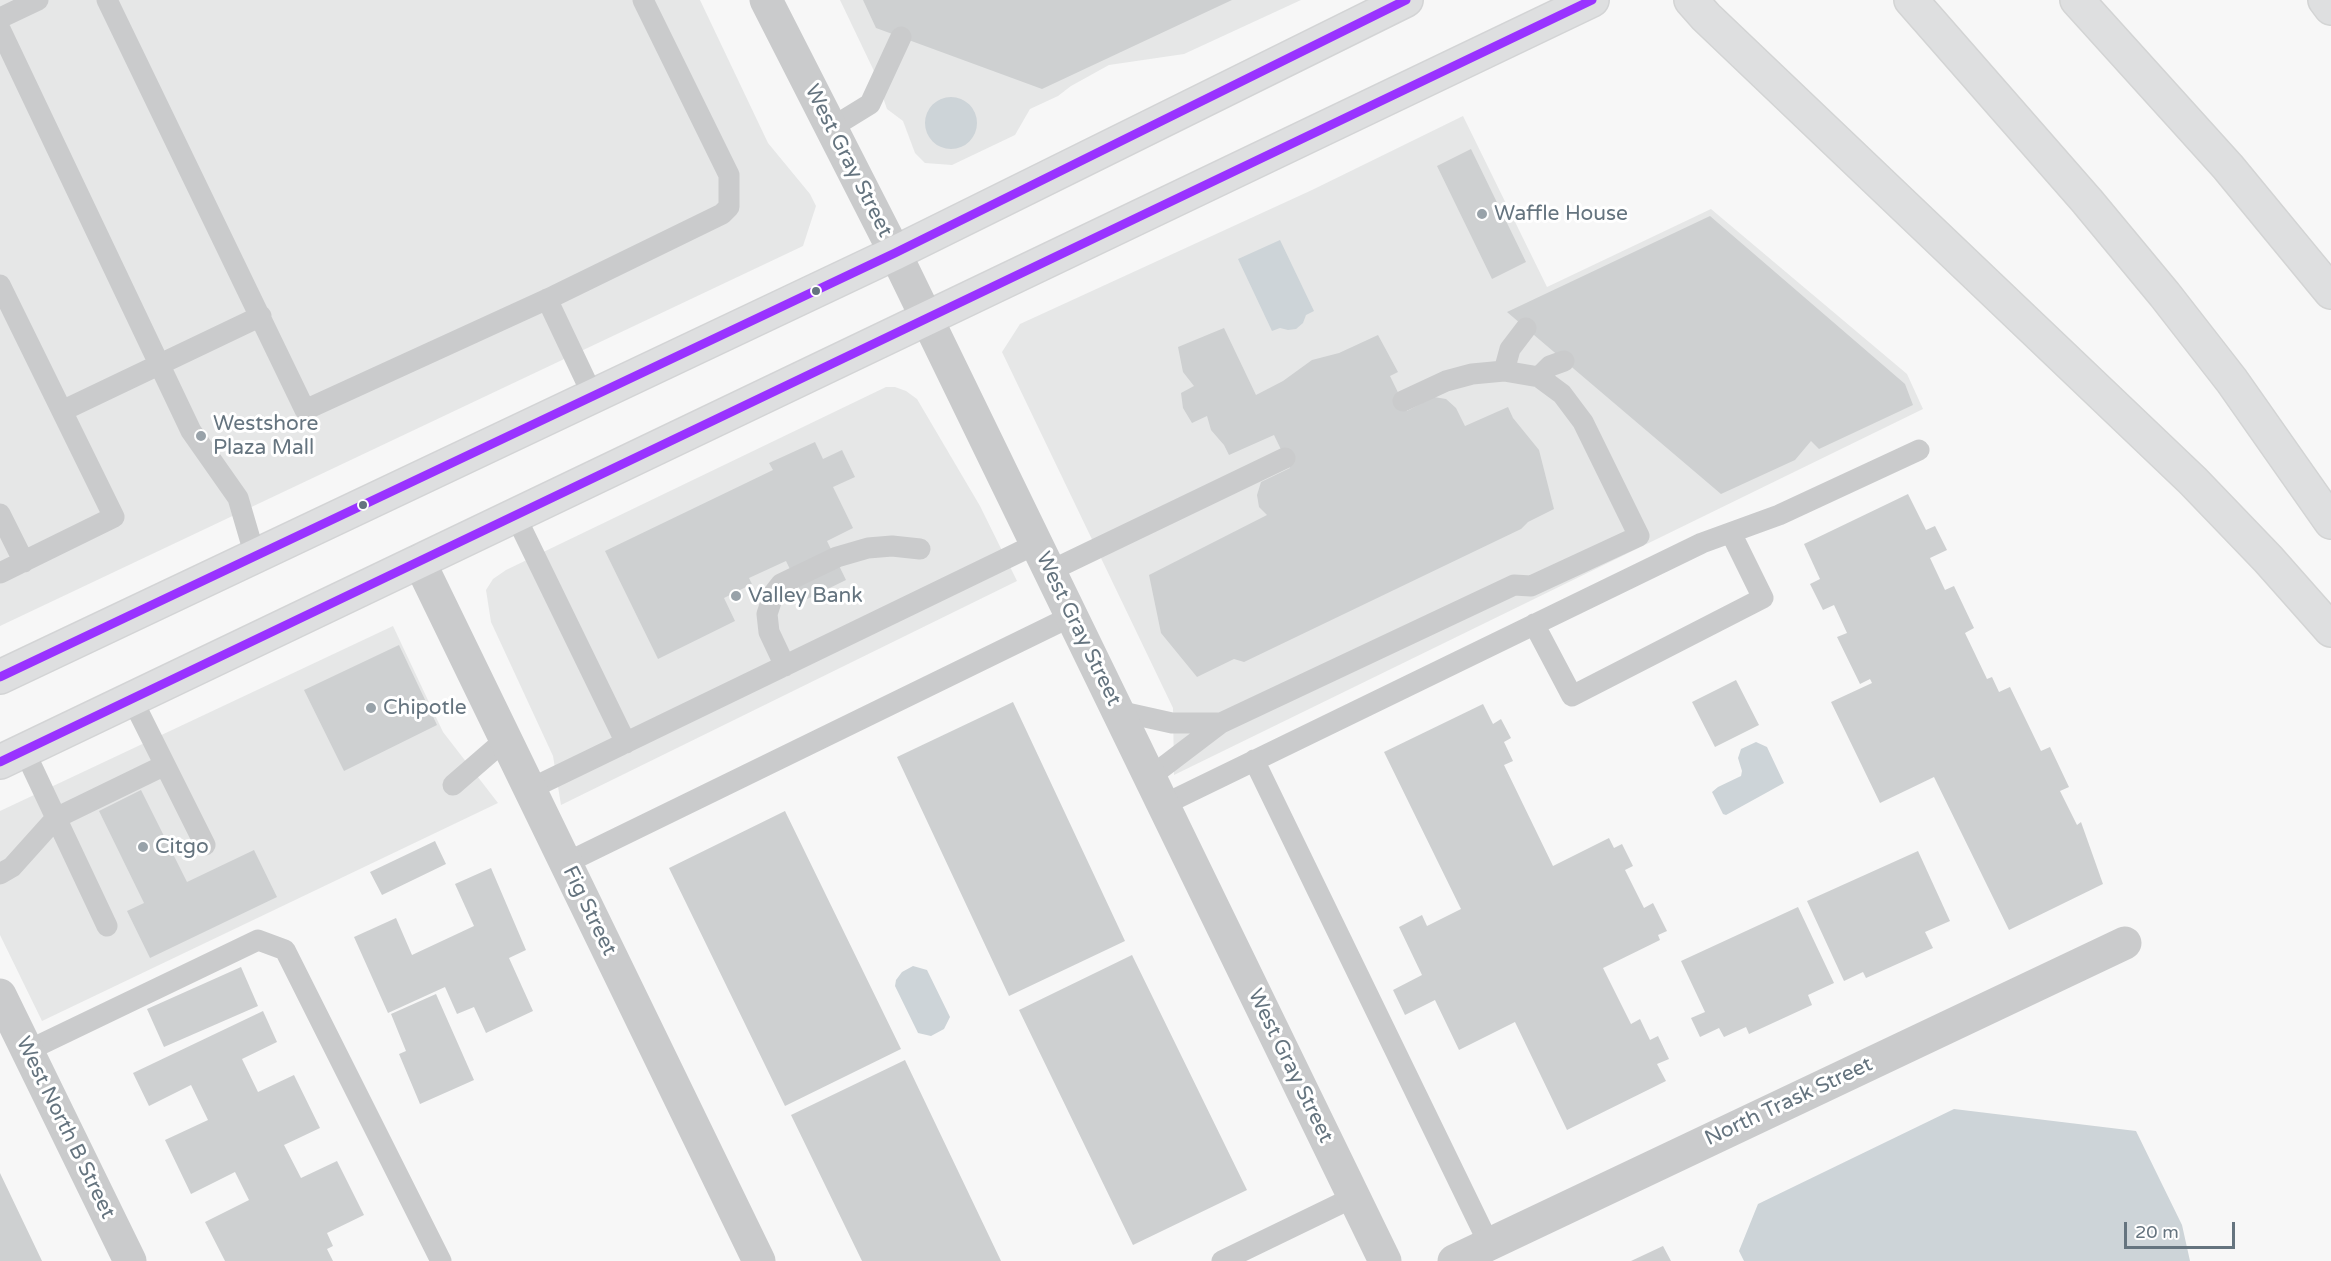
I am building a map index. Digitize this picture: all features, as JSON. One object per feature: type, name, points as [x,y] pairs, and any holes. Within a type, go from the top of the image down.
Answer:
[{"type":"main road","points":[[0,677],[895,253],[1406,0]]},
{"type":"main road","points":[[12,756],[1592,0]]},
{"type":"main road","points":[[1691,0],[1706,17],[2193,481],[2268,559],[2331,630]]},
{"type":"main road","points":[[1911,0],[2087,201],[2165,295],[2232,381],[2331,522]]},
{"type":"main road","points":[[2077,0],[2228,167],[2331,292]]},
{"type":"main road","points":[[2325,0],[2331,8]]},
{"type":"street","name":"West Gray Street","points":[[766,0],[927,318],[1385,1261]]},
{"type":"street","name":"Fig Street","points":[[419,561],[759,1261]]},
{"type":"street","name":"North Trask Street","points":[[1454,1261],[2125,943]]},
{"type":"street","name":"West North B Street","points":[[0,995],[130,1261]]},
{"type":"lane","points":[[0,18],[38,0]]},
{"type":"lane","points":[[107,0],[305,410],[547,298],[722,214],[729,207],[729,175],[643,0]]},
{"type":"lane","points":[[0,29],[191,431],[238,498],[255,556]]},
{"type":"lane","points":[[831,128],[870,104],[901,37]]},
{"type":"lane","points":[[0,285],[114,517],[0,573]]},
{"type":"lane","points":[[547,298],[593,396]]},
{"type":"lane","points":[[62,411],[261,316]]},
{"type":"lane","points":[[1504,370],[1510,349],[1526,328]]},
{"type":"lane","points":[[1539,377],[1550,366],[1564,361]]},
{"type":"lane","points":[[1156,791],[1221,723],[1514,585],[1531,586],[1639,536],[1583,422],[1562,394],[1539,377],[1504,370],[1472,374],[1446,381],[1403,401]]},
{"type":"lane","points":[[1156,791],[1254,760],[1702,543],[1779,515],[1919,450]]},
{"type":"lane","points":[[530,789],[785,666],[1285,458]]},
{"type":"lane","points":[[0,514],[24,561]]},
{"type":"lane","points":[[515,515],[626,743]]},
{"type":"lane","points":[[1534,624],[1572,696],[1763,598],[1731,533]]},
{"type":"lane","points":[[785,666],[769,632],[767,614],[774,593],[781,584],[837,557],[868,548],[892,546],[920,549]]},
{"type":"lane","points":[[566,863],[1072,616]]},
{"type":"lane","points":[[132,699],[205,845]]},
{"type":"lane","points":[[1118,711],[1172,723],[1221,723]]},
{"type":"lane","points":[[453,785],[506,739]]},
{"type":"lane","points":[[12,756],[56,818],[107,926]]},
{"type":"lane","points":[[1254,760],[1489,1244]]},
{"type":"lane","points":[[0,874],[12,867],[56,818],[165,765]]},
{"type":"lane","points":[[27,1051],[258,939],[285,950],[441,1261]]},
{"type":"lane","points":[[1222,1261],[1354,1197]]},
{"type":"shaded area","name":"Westshore Plaza Mall","points":[[0,0],[700,0],[768,143],[810,194],[816,206],[803,246],[0,626]]},
{"type":"shaded area","points":[[840,0],[1301,0],[1184,54],[1109,65],[1058,96],[1030,109],[1015,135],[952,165],[925,163],[915,153],[903,121],[887,109],[873,69]]},
{"type":"shaded area","points":[[951,97],[961,99],[969,105],[975,113],[977,123],[975,133],[969,141],[961,147],[951,149],[941,147],[933,141],[927,133],[925,123],[927,113],[933,105],[941,99]]},
{"type":"shaded area","points":[[1463,116],[1547,287],[1711,209],[1907,374],[1923,409],[1174,775],[1173,708],[1002,352],[1020,324],[1312,190]]},
{"type":"shaded area","points":[[1280,240],[1314,311],[1306,315],[1303,323],[1296,329],[1280,328],[1272,331],[1238,259]]},
{"type":"shaded area","name":"Valley Bank","points":[[886,387],[906,391],[917,399],[980,506],[1017,581],[561,805],[553,756],[491,622],[486,590],[493,579],[506,570]]},
{"type":"shaded area","points":[[393,626],[443,732],[498,803],[42,1021],[0,935],[0,811]]},
{"type":"shaded area","points":[[1756,742],[1767,747],[1784,783],[1726,815],[1723,814],[1712,792],[1741,776],[1742,771],[1738,758],[1741,749]]},
{"type":"shaded area","points":[[913,966],[927,970],[950,1017],[944,1029],[931,1036],[918,1033],[895,986],[902,972]]},
{"type":"shaded area","points":[[1954,1109],[2136,1131],[2182,1225],[2190,1261],[1744,1261],[1739,1251],[1758,1204]]},
{"type":"building","points":[[863,0],[1232,0],[1042,89],[876,28]]},
{"type":"building","name":"Waffle House","points":[[1471,149],[1526,262],[1492,279],[1437,166]]},
{"type":"building","points":[[1710,216],[1905,384],[1913,405],[1819,449],[1811,441],[1795,460],[1721,494],[1507,312]]},
{"type":"building","points":[[1224,328],[1256,395],[1283,381],[1312,360],[1339,353],[1378,335],[1398,372],[1390,376],[1407,411],[1434,397],[1446,399],[1456,408],[1465,426],[1508,407],[1513,418],[1539,450],[1554,509],[1528,522],[1521,529],[1244,662],[1234,659],[1197,677],[1161,633],[1149,575],[1267,515],[1259,507],[1257,495],[1261,482],[1290,468],[1274,435],[1229,455],[1211,430],[1207,416],[1192,423],[1183,408],[1181,393],[1194,386],[1183,372],[1178,347]]},
{"type":"building","points":[[815,442],[823,459],[842,450],[855,477],[833,487],[853,528],[827,541],[846,580],[805,600],[786,561],[749,578],[752,584],[724,598],[735,621],[658,659],[605,551],[773,470],[769,463]]},
{"type":"building","points":[[1908,494],[1926,530],[1935,526],[1947,550],[1930,558],[1945,590],[1954,586],[1974,628],[1965,633],[1987,679],[1992,677],[1999,692],[2010,687],[2041,751],[2050,747],[2069,787],[2060,791],[2077,825],[2081,822],[2103,884],[2009,930],[1934,777],[1880,803],[1831,702],[1872,683],[1870,679],[1860,684],[1837,637],[1847,633],[1834,605],[1823,610],[1810,584],[1820,579],[1804,544]]},
{"type":"building","name":"Chipotle","points":[[399,645],[437,725],[344,771],[304,690]]},
{"type":"building","points":[[1736,680],[1759,725],[1715,747],[1692,702]]},
{"type":"building","points":[[1013,702],[1125,941],[1009,996],[897,757]]},
{"type":"building","points":[[1483,704],[1493,724],[1501,719],[1511,738],[1504,742],[1513,761],[1504,765],[1553,866],[1609,838],[1614,848],[1622,844],[1633,866],[1625,870],[1644,908],[1653,903],[1667,931],[1658,935],[1660,940],[1603,968],[1631,1024],[1640,1019],[1650,1040],[1658,1036],[1669,1059],[1657,1064],[1666,1081],[1567,1130],[1515,1022],[1459,1050],[1435,1000],[1405,1015],[1393,990],[1422,975],[1399,927],[1422,915],[1427,926],[1461,909],[1384,752]]},
{"type":"building","points":[[141,790],[187,882],[254,850],[277,897],[150,958],[127,911],[144,903],[99,811]]},
{"type":"building","points":[[785,811],[901,1049],[785,1106],[669,868]]},
{"type":"building","points":[[435,841],[446,864],[382,895],[370,872]]},
{"type":"building","points":[[1918,851],[1950,921],[1925,932],[1933,948],[1866,978],[1863,972],[1844,981],[1807,901]]},
{"type":"building","points":[[491,868],[526,950],[509,958],[533,1011],[486,1033],[474,1007],[457,1014],[445,987],[388,1013],[354,937],[396,918],[412,955],[474,926],[455,884]]},
{"type":"building","points":[[1798,907],[1834,983],[1808,995],[1812,1005],[1749,1034],[1746,1027],[1724,1037],[1719,1028],[1700,1037],[1691,1018],[1705,1012],[1681,961]]},
{"type":"building","points":[[1132,955],[1247,1190],[1133,1245],[1019,1010]]},
{"type":"building","points":[[241,967],[258,1006],[164,1047],[147,1009]]},
{"type":"building","points":[[436,994],[474,1080],[420,1104],[399,1054],[406,1051],[391,1014]]},
{"type":"building","points":[[263,1011],[277,1042],[242,1059],[258,1092],[294,1075],[320,1128],[284,1145],[301,1178],[337,1161],[364,1215],[327,1233],[333,1246],[327,1249],[333,1261],[225,1261],[205,1222],[249,1200],[235,1172],[191,1194],[165,1140],[208,1120],[191,1085],[149,1106],[133,1073]]},
{"type":"building","points":[[905,1060],[1001,1261],[862,1261],[791,1115]]},
{"type":"building","points":[[0,1173],[32,1240],[42,1261],[0,1261]]},
{"type":"building","points":[[1663,1246],[1671,1261],[1631,1261]]},
{"type":"transit line","points":[[0,677],[895,253],[1406,0]]},
{"type":"transit line","points":[[0,762],[1592,0]]},
{"type":"place","name":"Waffle House","points":[[1482,214]]},
{"type":"place","name":"Westshore Plaza Mall","points":[[201,436]]},
{"type":"place","name":"Valley Bank","points":[[736,596]]},
{"type":"place","name":"Chipotle","points":[[371,708]]},
{"type":"place","name":"Citgo","points":[[143,847]]}]
